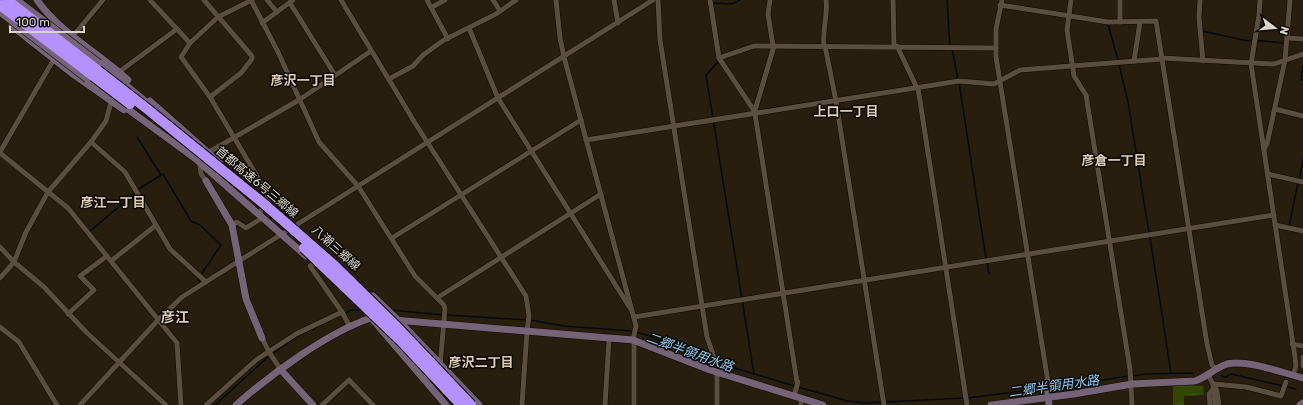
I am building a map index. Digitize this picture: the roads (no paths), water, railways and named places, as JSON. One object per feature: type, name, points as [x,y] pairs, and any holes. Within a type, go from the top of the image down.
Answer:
[{"type":"highway","name":"首都高速6号三郷線","points":[[7,0],[146,108],[263,203],[345,276],[400,330],[471,405]]},
{"type":"highway","name":"首都高速6号三郷線","points":[[0,5],[162,129],[275,221],[402,342],[460,405]]},
{"type":"highway","points":[[402,342],[454,405]]},
{"type":"main road","name":"八潮三郷線","points":[[17,0],[99,63],[268,202],[324,251],[398,320],[479,405]]},
{"type":"main road","points":[[37,0],[50,17],[119,72],[222,165]]},
{"type":"main road","points":[[0,12],[87,79],[176,143],[282,234],[372,318],[446,405]]},
{"type":"main road","points":[[0,16],[111,102],[150,127],[208,171]]},
{"type":"main road","points":[[54,59],[73,36]]},
{"type":"main road","points":[[206,181],[232,225],[249,308],[262,338]]},
{"type":"main road","points":[[236,405],[281,370],[348,324],[372,318],[633,340],[710,370],[799,400],[824,405]]},
{"type":"main road","points":[[991,405],[1049,401],[1132,384],[1187,382],[1202,379],[1216,369],[1230,363],[1243,363],[1303,378]]},
{"type":"main road","points":[[281,370],[313,405]]},
{"type":"main road","points":[[1047,382],[1049,401]]},
{"type":"main road","points":[[460,385],[460,405]]},
{"type":"street","points":[[73,36],[103,0]]},
{"type":"street","points":[[204,0],[252,56],[252,59],[241,73],[210,96]]},
{"type":"street","points":[[232,225],[237,222],[246,228],[261,217],[260,212],[268,202],[267,193],[210,96],[181,57],[190,43],[218,17],[252,0],[262,23],[278,52],[319,142],[358,186],[415,276],[437,298],[445,309],[440,365],[440,398]]},
{"type":"street","points":[[267,0],[277,12]]},
{"type":"street","points":[[340,0],[526,296],[529,317],[522,405]]},
{"type":"street","points":[[427,0],[448,39]]},
{"type":"street","points":[[432,7],[445,0]]},
{"type":"street","points":[[493,0],[500,11]]},
{"type":"street","points":[[389,80],[413,66],[423,55],[448,39],[500,11],[516,0]]},
{"type":"street","points":[[556,0],[560,38],[564,57],[636,328],[633,340],[634,405]]},
{"type":"street","points":[[614,0],[618,22]]},
{"type":"street","points":[[80,405],[159,318],[182,297],[653,0]]},
{"type":"street","points":[[658,0],[660,40],[707,337],[714,357],[710,370]]},
{"type":"street","points":[[710,0],[719,58],[755,113]]},
{"type":"street","points":[[770,0],[768,14],[774,46],[755,113],[799,400]]},
{"type":"street","points":[[826,0],[827,12],[823,38],[836,101],[884,405]]},
{"type":"street","points":[[893,0],[896,46],[918,88],[967,405]]},
{"type":"street","points":[[1071,0],[1066,30],[1074,76],[1086,95],[1130,369],[1132,405]]},
{"type":"street","points":[[1120,0],[1120,22]]},
{"type":"street","points":[[1200,0],[1199,18],[1202,60]]},
{"type":"street","points":[[1260,0],[1251,64],[1296,366],[1293,375]]},
{"type":"street","points":[[1264,149],[1267,144],[1285,60],[1290,0]]},
{"type":"street","points":[[153,1],[190,43]]},
{"type":"street","points":[[262,23],[291,1],[335,75]]},
{"type":"street","points":[[1047,382],[1000,81],[996,48],[996,29],[1001,3],[1108,22],[1156,21],[1207,344],[1212,365],[1216,369]]},
{"type":"street","points":[[1134,61],[1140,22]]},
{"type":"street","points":[[469,28],[498,98],[633,316]]},
{"type":"street","points":[[119,72],[177,29]]},
{"type":"street","points":[[1288,38],[1303,39]]},
{"type":"street","points":[[719,58],[754,46],[996,48]]},
{"type":"street","points":[[209,152],[299,100],[371,51]]},
{"type":"street","points":[[586,140],[959,81],[994,84],[1020,70],[1162,58],[1251,64],[1274,64],[1303,54]]},
{"type":"street","points":[[54,59],[0,153],[68,208],[111,262],[159,318],[177,343],[181,405]]},
{"type":"street","points":[[0,278],[14,262],[26,232],[48,192],[91,142],[106,121],[111,102]]},
{"type":"street","points":[[1275,109],[1303,116]]},
{"type":"street","points":[[392,238],[581,120]]},
{"type":"street","points":[[91,142],[125,172],[155,226],[170,249],[206,282]]},
{"type":"street","points":[[200,166],[201,174],[206,181]]},
{"type":"street","points":[[1268,174],[1303,182]]},
{"type":"street","points":[[437,298],[601,194]]},
{"type":"street","points":[[633,316],[1274,215]]},
{"type":"street","points":[[1275,225],[1303,231]]},
{"type":"street","points":[[111,262],[155,226]]},
{"type":"street","points":[[0,247],[14,262],[44,287],[68,314],[166,405]]},
{"type":"street","points":[[324,251],[325,257],[320,264],[314,263],[310,266],[342,312],[348,324]]},
{"type":"street","points":[[68,314],[94,290],[80,276],[107,256]]},
{"type":"street","points":[[206,405],[256,360],[296,334],[342,312]]},
{"type":"street","points":[[0,327],[19,342],[57,405]]},
{"type":"street","points":[[262,338],[274,361],[281,370]]},
{"type":"street","points":[[605,405],[609,339]]},
{"type":"street","points":[[1292,344],[1303,346]]},
{"type":"street","points":[[1303,357],[1303,366]]},
{"type":"street","points":[[717,372],[718,405]]},
{"type":"street","points":[[1208,375],[1213,387],[1215,405]]},
{"type":"street","points":[[322,405],[349,380],[373,405]]},
{"type":"street","points":[[1213,387],[1246,387],[1281,396],[1286,382]]},
{"type":"street","points":[[1210,405],[1209,392],[1213,387]]},
{"type":"street","points":[[1213,387],[1217,391],[1219,405]]},
{"type":"waterway","points":[[713,3],[731,4],[740,0]]},
{"type":"waterway","points":[[947,0],[950,46]]},
{"type":"waterway","points":[[1108,24],[1118,60]]},
{"type":"waterway","points":[[1202,31],[1248,41],[1252,40],[1284,43]]},
{"type":"waterway","points":[[952,49],[958,79]]},
{"type":"waterway","points":[[719,61],[706,75],[754,374]]},
{"type":"waterway","points":[[1119,64],[1128,102],[1149,233]]},
{"type":"waterway","points":[[1303,66],[1301,79],[1303,80]]},
{"type":"waterway","points":[[959,82],[986,259]]},
{"type":"waterway","points":[[137,137],[161,175]]},
{"type":"waterway","points":[[1299,180],[1303,160]]},
{"type":"waterway","points":[[137,190],[163,174],[191,221],[200,225],[221,245],[198,279],[201,283]]},
{"type":"waterway","points":[[1289,226],[1298,183]]},
{"type":"waterway","points":[[89,232],[135,193]]},
{"type":"waterway","points":[[1150,237],[1171,373]]},
{"type":"waterway","points":[[987,262],[989,274]]},
{"type":"waterway","points":[[159,315],[164,310]]},
{"type":"waterway","name":"二郷半領用水路","points":[[344,314],[351,310],[363,310]]},
{"type":"waterway","name":"二郷半領用水路","points":[[391,310],[443,315]]},
{"type":"waterway","name":"二郷半領用水路","points":[[447,315],[527,320]]},
{"type":"waterway","name":"二郷半領用水路","points":[[530,320],[564,326],[632,331],[647,335],[710,361]]},
{"type":"waterway","name":"二郷半領用水路","points":[[272,354],[298,336],[326,322]]},
{"type":"waterway","name":"二郷半領用水路","points":[[215,405],[269,356]]},
{"type":"waterway","name":"二郷半領用水路","points":[[714,362],[795,386]]},
{"type":"waterway","name":"二郷半領用水路","points":[[1133,376],[1146,374],[1193,373]]},
{"type":"waterway","name":"二郷半領用水路","points":[[1221,376],[1226,377],[1231,374],[1296,389]]},
{"type":"waterway","name":"二郷半領用水路","points":[[1049,388],[1129,376]]},
{"type":"waterway","name":"二郷半領用水路","points":[[798,387],[848,401],[866,403],[964,398]]},
{"type":"waterway","name":"二郷半領用水路","points":[[968,398],[1046,388]]},
{"type":"district","name":"彦沢一丁目","points":[[303,80]]},
{"type":"district","name":"上口一丁目","points":[[846,111]]},
{"type":"district","name":"彦倉一丁目","points":[[1114,160]]},
{"type":"district","name":"彦江一丁目","points":[[113,202]]},
{"type":"district","name":"彦江","points":[[175,317]]},
{"type":"district","name":"彦沢二丁目","points":[[481,362]]}]
